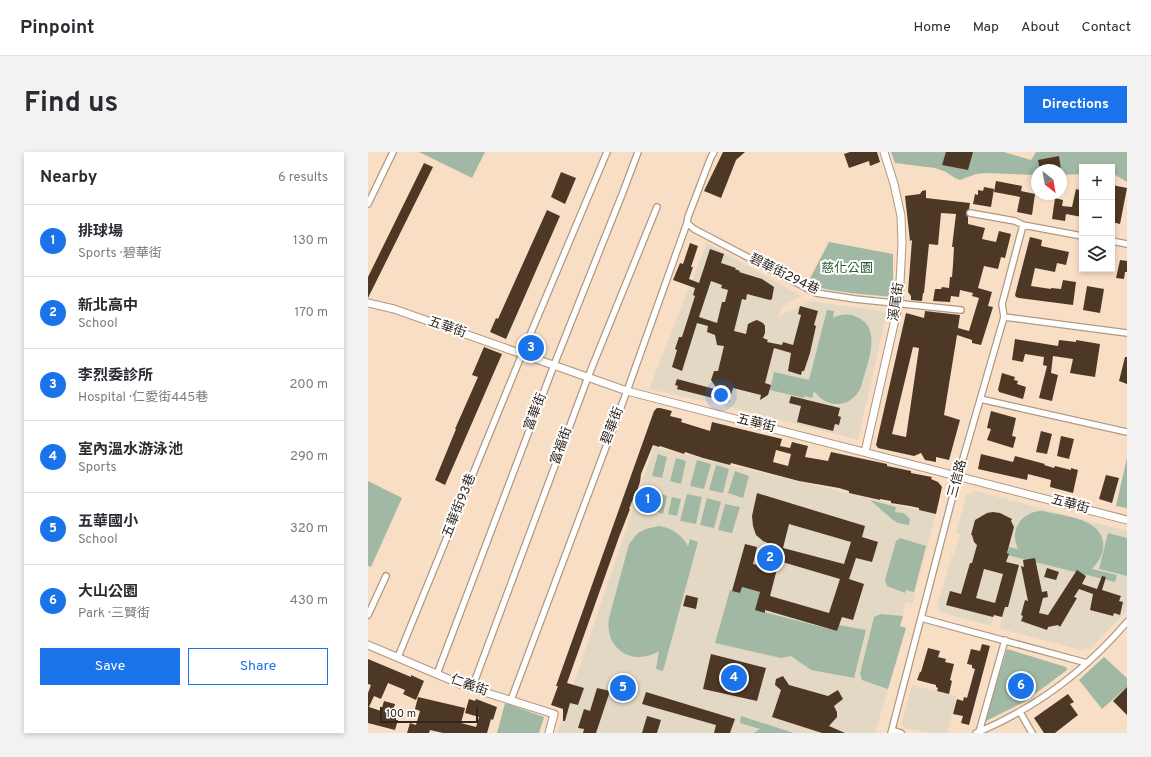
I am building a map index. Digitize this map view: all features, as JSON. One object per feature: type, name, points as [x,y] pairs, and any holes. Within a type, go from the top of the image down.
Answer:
[{"type":"street","points":[[368,204],[393,152]]},
{"type":"street","name":"五華街93巷","points":[[398,657],[522,354],[607,152]]},
{"type":"street","name":"富華街","points":[[437,674],[554,365],[638,152]]},
{"type":"street","name":"碧華街","points":[[511,700],[627,391],[688,223],[688,217],[710,157],[714,152]]},
{"type":"street","name":"溪尾街","points":[[865,452],[899,302],[902,244],[901,216],[894,184],[884,152]]},
{"type":"street","name":"富福街","points":[[472,688],[588,377],[658,207]]},
{"type":"street","points":[[970,213],[1015,221],[1023,225],[1079,235]]},
{"type":"street","name":"碧華街294巷","points":[[688,223],[694,229],[816,293],[855,299],[899,302],[961,310]]},
{"type":"street","name":"三信路","points":[[892,732],[958,476],[1004,317],[1002,304],[1023,225]]},
{"type":"street","points":[[1115,242],[1127,244]]},
{"type":"street","name":"五華街","points":[[368,303],[394,309],[627,391],[1127,520]]},
{"type":"street","points":[[1004,317],[1127,333]]},
{"type":"street","points":[[980,399],[1127,432]]},
{"type":"street","points":[[368,615],[386,576]]},
{"type":"street","points":[[921,618],[1087,663]]},
{"type":"street","points":[[978,732],[1020,712],[1051,693],[1087,663],[1127,622]]},
{"type":"street","points":[[978,732],[1005,640]]},
{"type":"street","name":"仁義街","points":[[368,645],[472,688],[554,714],[549,733]]},
{"type":"street","points":[[1020,712],[1032,733]]},
{"type":"street","points":[[892,732],[901,733]]},
{"type":"shaded area","points":[[707,243],[801,296],[781,307],[779,316],[810,301],[887,312],[858,440],[730,407],[649,389]]},
{"type":"shaded area","points":[[654,447],[936,514],[912,604],[906,602],[900,626],[906,628],[875,733],[557,733]]},
{"type":"shaded area","points":[[975,491],[1127,531],[1126,611],[1090,649],[1085,648],[1080,650],[999,628],[1002,618],[995,615],[991,626],[940,612],[937,607],[952,555],[954,556],[960,534],[956,533],[966,496]]},
{"type":"shaded area","points":[[912,685],[957,696],[947,733],[928,733],[905,728],[901,724]]},
{"type":"green space","points":[[419,152],[485,152],[472,178]]},
{"type":"green space","points":[[891,152],[1004,152],[1031,160],[1036,152],[1127,152],[1127,182],[1115,175],[1115,164],[1079,164],[1079,174],[1067,175],[1067,164],[1031,164],[1031,175],[986,173],[976,174],[960,180],[935,168],[895,163]]},
{"type":"green space","name":"慈化公園","points":[[829,242],[893,254],[893,297],[838,291],[807,284]]},
{"type":"green space","points":[[827,310],[834,311],[833,318],[845,314],[857,317],[865,323],[870,330],[871,349],[869,359],[861,387],[857,394],[846,403],[832,404],[819,397],[814,391],[812,398],[805,396],[804,398],[770,390],[774,372],[809,380]]},
{"type":"green space","points":[[658,454],[667,457],[662,478],[652,476]]},
{"type":"green space","points":[[676,458],[686,461],[681,484],[670,481]]},
{"type":"green space","points":[[1127,458],[1127,508],[1116,506]]},
{"type":"green space","points":[[697,460],[711,464],[704,489],[690,486]]},
{"type":"green space","points":[[716,465],[729,469],[723,493],[709,490]]},
{"type":"green space","points":[[735,471],[749,476],[743,498],[728,493]]},
{"type":"green space","points":[[368,481],[402,498],[371,567],[368,566]]},
{"type":"green space","points":[[646,489],[655,492],[651,510],[641,507]]},
{"type":"green space","points":[[659,493],[667,496],[663,514],[654,511]]},
{"type":"green space","points":[[687,494],[702,497],[696,524],[680,521]]},
{"type":"green space","points":[[672,497],[681,499],[677,516],[668,514]]},
{"type":"green space","points":[[707,498],[721,502],[714,528],[700,525]]},
{"type":"green space","points":[[870,500],[896,507],[895,512],[904,513],[910,519],[909,525],[898,523],[893,520]]},
{"type":"green space","points":[[725,504],[740,507],[732,533],[718,530]]},
{"type":"green space","points":[[1043,511],[1079,519],[1095,527],[1100,533],[1103,541],[1103,549],[1101,556],[1092,569],[1117,575],[1115,582],[1007,555],[1009,547],[1018,549],[1015,535],[1016,529],[1023,518],[1029,514]]},
{"type":"green space","points":[[659,526],[676,532],[688,546],[690,539],[698,542],[663,671],[656,669],[659,651],[640,657],[630,656],[622,652],[616,646],[611,638],[609,629],[609,618],[629,544],[638,533],[646,529]]},
{"type":"green space","points":[[1108,533],[1127,538],[1127,576],[1099,569]]},
{"type":"green space","points":[[900,538],[926,546],[914,592],[906,590],[905,593],[887,586],[885,580],[896,541]]},
{"type":"green space","points":[[742,587],[760,592],[756,610],[837,631],[839,625],[866,630],[854,678],[811,670],[791,656],[781,658],[715,643],[730,590],[740,593]]},
{"type":"green space","points":[[881,614],[903,616],[900,626],[906,628],[888,689],[862,680],[860,674],[874,617]]},
{"type":"green space","points":[[1007,649],[1066,667],[1067,670],[1024,702],[984,722]]},
{"type":"green space","points":[[1104,657],[1127,678],[1127,687],[1102,709],[1079,680]]},
{"type":"green space","points":[[505,703],[544,717],[539,733],[497,733]]},
{"type":"green space","points":[[741,716],[794,733],[754,733],[760,729],[740,723]]},
{"type":"building","points":[[723,152],[745,152],[736,160],[721,198],[704,191]]},
{"type":"building","points":[[850,152],[877,152],[880,162],[870,166],[869,161],[849,168],[844,154]]},
{"type":"building","points":[[946,152],[973,152],[968,170],[942,165]]},
{"type":"building","points":[[1059,156],[1060,164],[1039,164],[1038,160]]},
{"type":"building","points":[[424,163],[433,167],[368,298],[368,277]]},
{"type":"building","points":[[561,172],[576,178],[565,204],[551,197]]},
{"type":"building","points":[[996,181],[1022,186],[1021,191],[1031,193],[1031,200],[1034,200],[1032,215],[1017,212],[1020,197],[994,192]]},
{"type":"building","points":[[1115,186],[1127,188],[1120,224],[1115,223]]},
{"type":"building","points":[[984,187],[994,189],[991,207],[973,204],[975,194],[978,195],[978,190],[983,191]]},
{"type":"building","points":[[1076,189],[1079,190],[1079,216],[1066,214],[1065,221],[1052,219],[1055,200],[1063,200],[1062,206],[1072,207]]},
{"type":"building","points":[[926,190],[926,198],[970,203],[969,209],[966,213],[968,217],[968,224],[985,228],[982,239],[996,242],[999,231],[1011,234],[1005,258],[1001,257],[998,269],[984,266],[978,288],[992,292],[988,306],[993,307],[981,345],[972,343],[972,340],[957,335],[944,415],[960,420],[949,460],[936,457],[936,462],[925,460],[921,453],[914,456],[878,448],[876,445],[906,313],[924,318],[925,311],[960,315],[958,328],[969,331],[979,298],[972,296],[973,293],[960,290],[959,297],[951,296],[950,302],[933,301],[935,289],[941,289],[942,287],[949,288],[950,277],[952,277],[954,247],[952,247],[956,214],[941,213],[938,245],[929,244],[922,301],[911,300],[911,296],[908,292],[912,240],[910,241],[905,196],[920,194],[922,191]],"holes":[[[913,347],[919,348],[906,437],[892,434]]]},
{"type":"building","points":[[547,210],[560,216],[506,339],[490,332],[496,318],[498,319]]},
{"type":"building","points":[[1030,237],[1042,240],[1041,246],[1069,252],[1066,265],[1057,263],[1055,272],[1035,268],[1031,286],[1061,289],[1063,280],[1076,282],[1073,305],[1016,297],[1015,295]]},
{"type":"building","points":[[690,243],[698,246],[691,267],[693,267],[689,279],[699,283],[710,249],[724,254],[721,263],[736,268],[735,269],[740,271],[739,272],[762,279],[774,287],[772,299],[770,300],[747,294],[746,300],[742,299],[734,331],[746,334],[748,324],[757,320],[765,326],[763,338],[768,340],[767,342],[782,345],[783,342],[793,345],[801,315],[798,314],[800,306],[818,311],[814,325],[816,326],[810,353],[804,371],[802,371],[801,375],[788,371],[791,353],[774,348],[765,383],[771,385],[768,395],[760,400],[761,395],[733,388],[729,402],[677,389],[678,386],[675,385],[677,379],[718,390],[711,380],[714,371],[718,371],[724,346],[717,345],[715,335],[707,332],[708,326],[697,323],[682,371],[672,367],[677,350],[675,349],[679,337],[682,337],[695,296],[693,295],[695,288],[673,280],[680,263],[683,264]],"holes":[[[711,281],[722,285],[721,288],[728,290],[725,302],[722,302],[717,323],[699,317]]]},
{"type":"building","points":[[1120,260],[1127,261],[1127,272],[1125,272],[1124,279],[1116,278]]},
{"type":"building","points":[[1087,286],[1104,289],[1100,313],[1083,310]]},
{"type":"building","points":[[1015,339],[1058,346],[1059,340],[1076,342],[1076,340],[1100,344],[1095,377],[1070,373],[1073,359],[1053,356],[1051,373],[1058,375],[1052,401],[1039,398],[1047,366],[1043,365],[1044,357],[1025,354],[1023,362],[1012,360]]},
{"type":"building","points":[[484,347],[502,354],[445,485],[435,480],[478,377],[472,375]]},
{"type":"building","points":[[1125,357],[1127,357],[1127,384],[1119,381]]},
{"type":"building","points":[[1002,373],[1015,377],[1014,380],[1018,381],[1017,384],[1026,387],[1023,399],[999,392],[998,390]]},
{"type":"building","points":[[791,396],[840,408],[838,416],[841,417],[839,425],[835,424],[833,431],[797,422],[801,406],[789,403]]},
{"type":"building","points":[[657,408],[672,411],[670,416],[682,419],[681,422],[710,431],[712,422],[782,439],[780,446],[790,448],[792,442],[808,446],[805,457],[828,461],[831,452],[887,464],[887,466],[911,471],[911,473],[932,477],[931,479],[938,482],[942,487],[936,514],[919,510],[919,508],[891,503],[891,501],[849,493],[849,491],[839,488],[799,481],[731,463],[730,465],[685,452],[684,454],[653,445],[641,474],[637,491],[629,509],[567,683],[584,688],[578,705],[570,703],[565,721],[563,721],[563,709],[551,705],[558,686],[556,686],[654,411]],"holes":[[[776,450],[791,454],[788,466],[773,462]]]},
{"type":"building","points":[[991,411],[1016,418],[1012,436],[1016,437],[1013,448],[987,440],[991,429],[987,428]]},
{"type":"building","points":[[1041,431],[1052,434],[1047,454],[1036,452]]},
{"type":"building","points":[[1061,436],[1074,439],[1069,459],[1057,456]]},
{"type":"building","points":[[981,454],[1013,462],[1015,456],[1054,468],[1055,466],[1078,470],[1073,493],[1050,487],[1051,480],[1028,474],[1027,480],[978,469]]},
{"type":"building","points":[[1106,475],[1119,478],[1112,503],[1099,499]]},
{"type":"building","points":[[757,493],[865,526],[862,537],[878,542],[872,562],[856,558],[849,579],[864,584],[853,620],[842,617],[837,631],[765,610],[765,613],[755,610],[760,592],[742,587],[740,593],[732,591],[745,544],[757,547],[753,564],[766,567],[770,551],[775,552],[771,549],[772,545],[763,541],[756,535],[752,516]],"holes":[[[789,524],[851,542],[844,564],[783,548]],[[779,561],[840,579],[829,613],[770,596]]]},
{"type":"building","points":[[987,513],[1000,513],[1012,519],[1011,521],[1014,527],[1006,562],[1019,565],[1008,607],[1005,607],[1002,617],[994,615],[993,617],[946,605],[950,591],[961,594],[977,545],[971,535],[975,520]],"holes":[[[984,569],[1003,574],[995,603],[976,598]]]},
{"type":"building","points":[[1035,558],[1042,592],[1047,591],[1048,597],[1043,598],[1039,613],[1048,615],[1077,570],[1086,576],[1082,584],[1097,589],[1102,576],[1106,577],[1102,590],[1121,596],[1119,601],[1123,602],[1120,615],[1114,613],[1113,616],[1090,610],[1093,594],[1079,589],[1074,597],[1077,598],[1060,627],[1058,625],[1048,627],[1047,630],[1021,621],[1025,600],[1028,601],[1021,566],[1024,567],[1023,560]]},
{"type":"building","points":[[1047,568],[1059,572],[1056,580],[1044,577]]},
{"type":"building","points":[[686,595],[698,598],[696,609],[683,606]]},
{"type":"building","points":[[982,644],[990,646],[969,725],[961,723],[963,716],[953,714],[957,699],[963,701],[964,697],[967,698],[975,669],[972,668],[972,665],[967,664],[971,649],[980,651]]},
{"type":"building","points":[[928,648],[940,651],[938,657],[946,659],[945,662],[954,664],[950,680],[952,681],[949,694],[937,691],[938,688],[936,685],[917,680]]},
{"type":"building","points":[[711,654],[766,668],[757,701],[703,689]]},
{"type":"building","points":[[368,659],[424,681],[416,700],[403,694],[405,690],[388,683],[381,699],[374,696],[369,707],[381,711],[384,701],[395,704],[391,717],[398,720],[395,730],[368,723],[368,693],[371,685],[368,684]]},
{"type":"building","points":[[783,676],[789,685],[828,696],[838,690],[843,699],[834,706],[837,712],[837,717],[829,726],[845,733],[822,733],[772,717],[781,690],[775,685],[776,679]]},
{"type":"building","points":[[1127,687],[1127,715],[1113,701]]},
{"type":"building","points":[[597,688],[610,691],[596,733],[583,733],[584,729],[578,728],[584,709],[590,711]]},
{"type":"building","points":[[646,692],[735,719],[730,733],[714,733],[716,725],[642,704]]},
{"type":"building","points":[[1068,694],[1074,702],[1070,704],[1078,715],[1055,733],[1044,733],[1034,718]]},
{"type":"building","points":[[418,697],[465,708],[461,723],[476,727],[479,717],[465,713],[469,699],[475,701],[476,699],[497,707],[493,720],[491,719],[487,733],[443,733],[430,730],[429,733],[407,733],[410,723],[416,725],[420,711],[415,709]]},
{"type":"building","points":[[647,716],[661,720],[657,733],[642,733]]},
{"type":"place","name":"李烈委診所","points":[[531,348]]},
{"type":"place","name":"排球場","points":[[648,500]]},
{"type":"place","name":"新北高中","points":[[770,558]]},
{"type":"place","name":"室內溫水游泳池","points":[[734,678]]},
{"type":"place","name":"大山公園","points":[[1021,686]]},
{"type":"place","name":"五華國小","points":[[623,688]]}]
